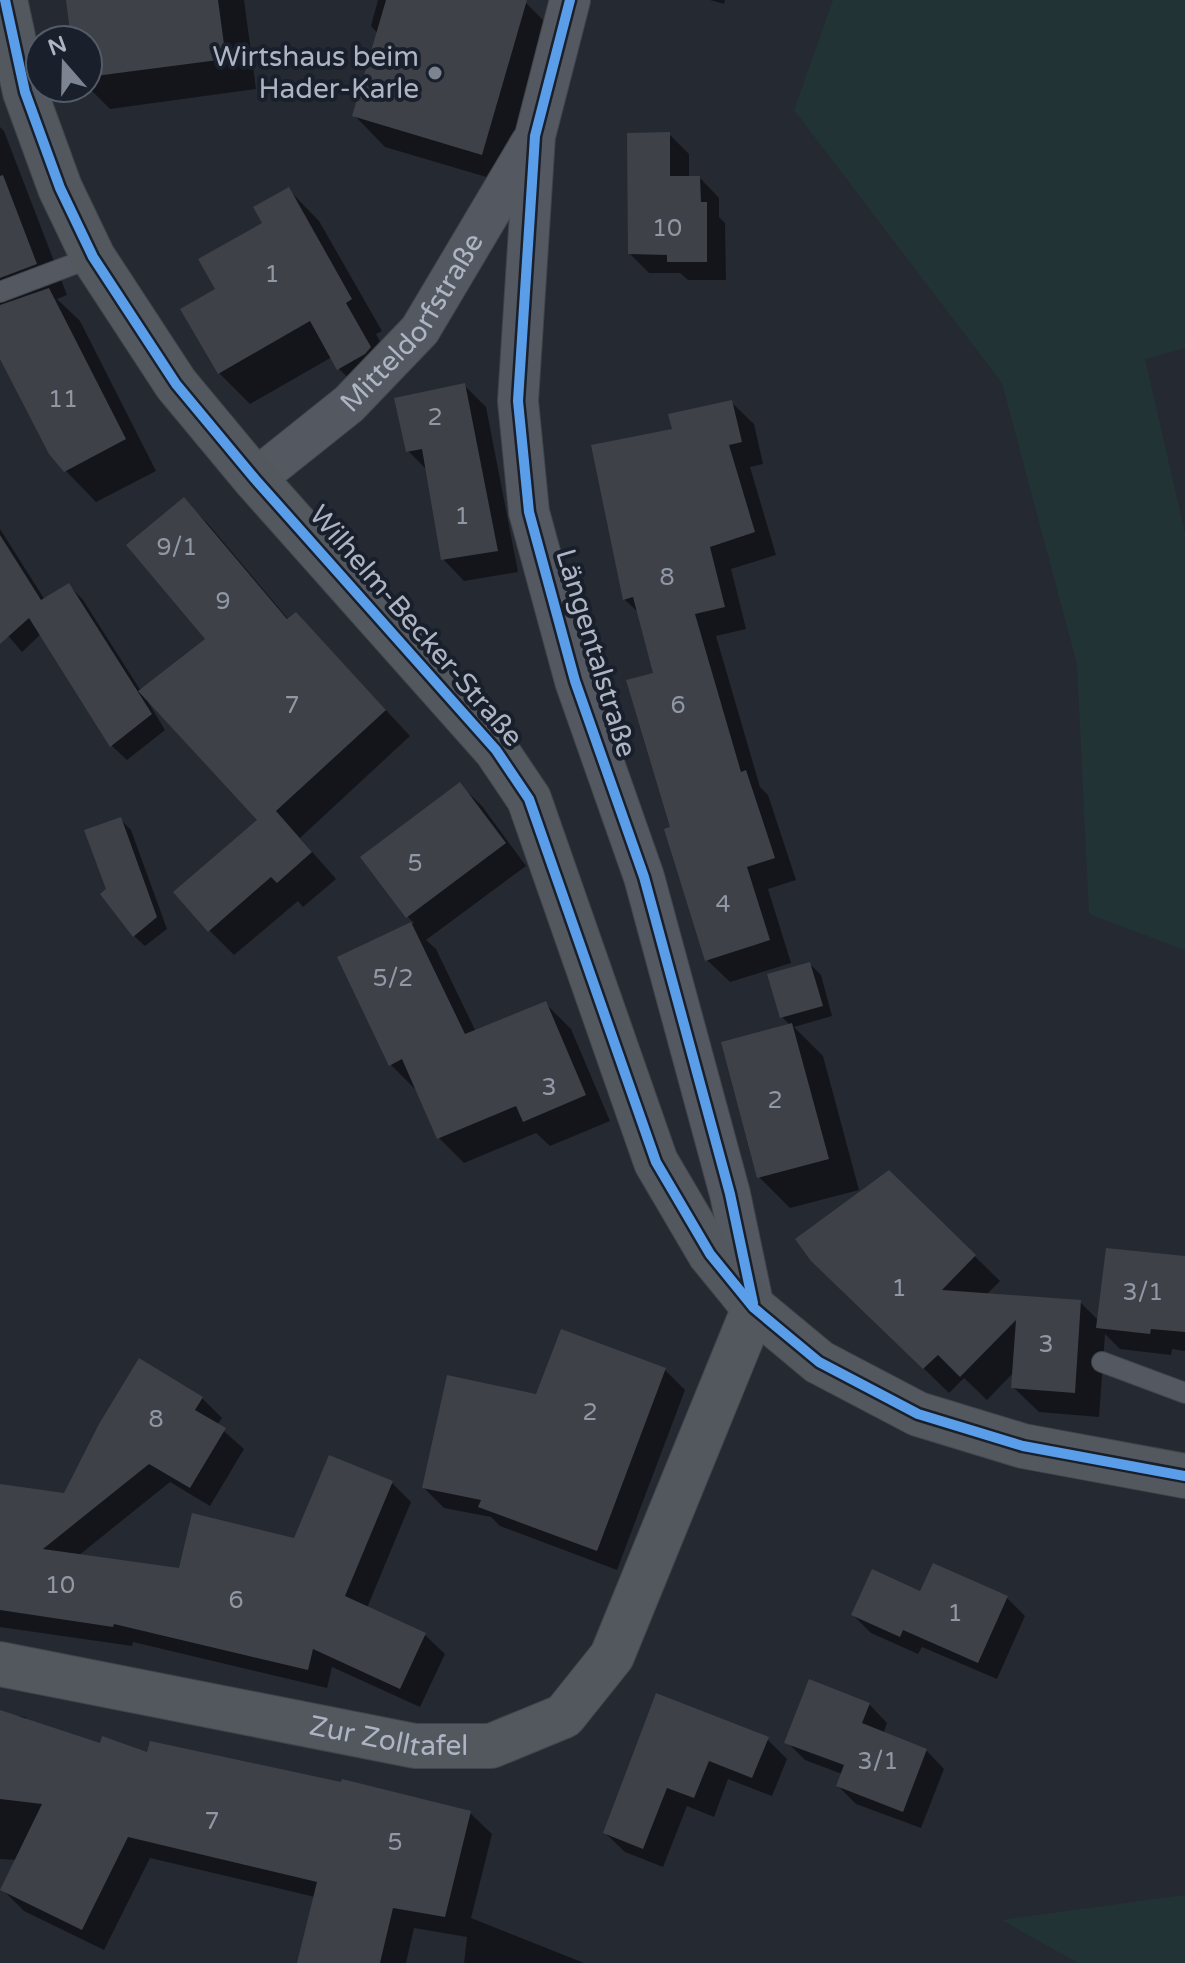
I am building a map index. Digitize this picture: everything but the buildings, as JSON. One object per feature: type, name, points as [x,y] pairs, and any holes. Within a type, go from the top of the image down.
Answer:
[{"type":"street","name":"Wilhelm-Becker-Straße","points":[[5,0],[25,92],[60,188],[93,257],[176,384],[255,479],[496,750],[529,799],[656,1162],[710,1254],[754,1308],[819,1362],[918,1414],[1023,1446],[1185,1476]]},
{"type":"street","name":"Längentalstraße","points":[[570,0],[535,136],[518,401],[529,512],[575,681],[644,877],[730,1194],[754,1308]]},
{"type":"street","name":"Mitteldorfstraße","points":[[255,479],[349,404],[420,330],[535,136]]},
{"type":"street","name":"Zur Zolltafel","points":[[0,1664],[415,1746],[491,1746],[564,1716],[612,1656],[754,1308]]},
{"type":"lane","points":[[0,292],[93,257]]},
{"type":"lane","points":[[1102,1362],[1185,1393]]},
{"type":"shaded area","points":[[833,0],[1185,0],[1185,348],[1145,359],[1185,533],[1185,950],[1089,914],[1077,664],[1002,383],[794,110]]},
{"type":"shaded area","points":[[1185,1895],[1185,1963],[1078,1963],[1002,1920]]},
{"type":"cycle path","points":[[5,0],[25,92],[60,188],[93,257],[176,384],[255,479],[496,750],[529,799],[656,1162],[710,1254],[754,1308],[819,1362],[918,1414],[1023,1446],[1185,1476]]},
{"type":"cycle path","points":[[570,0],[535,136],[518,401],[529,512],[575,681],[644,877],[730,1194],[753,1303]]},
{"type":"place","name":"Wirtshaus beim Hader-Karle","points":[[435,73]]}]
